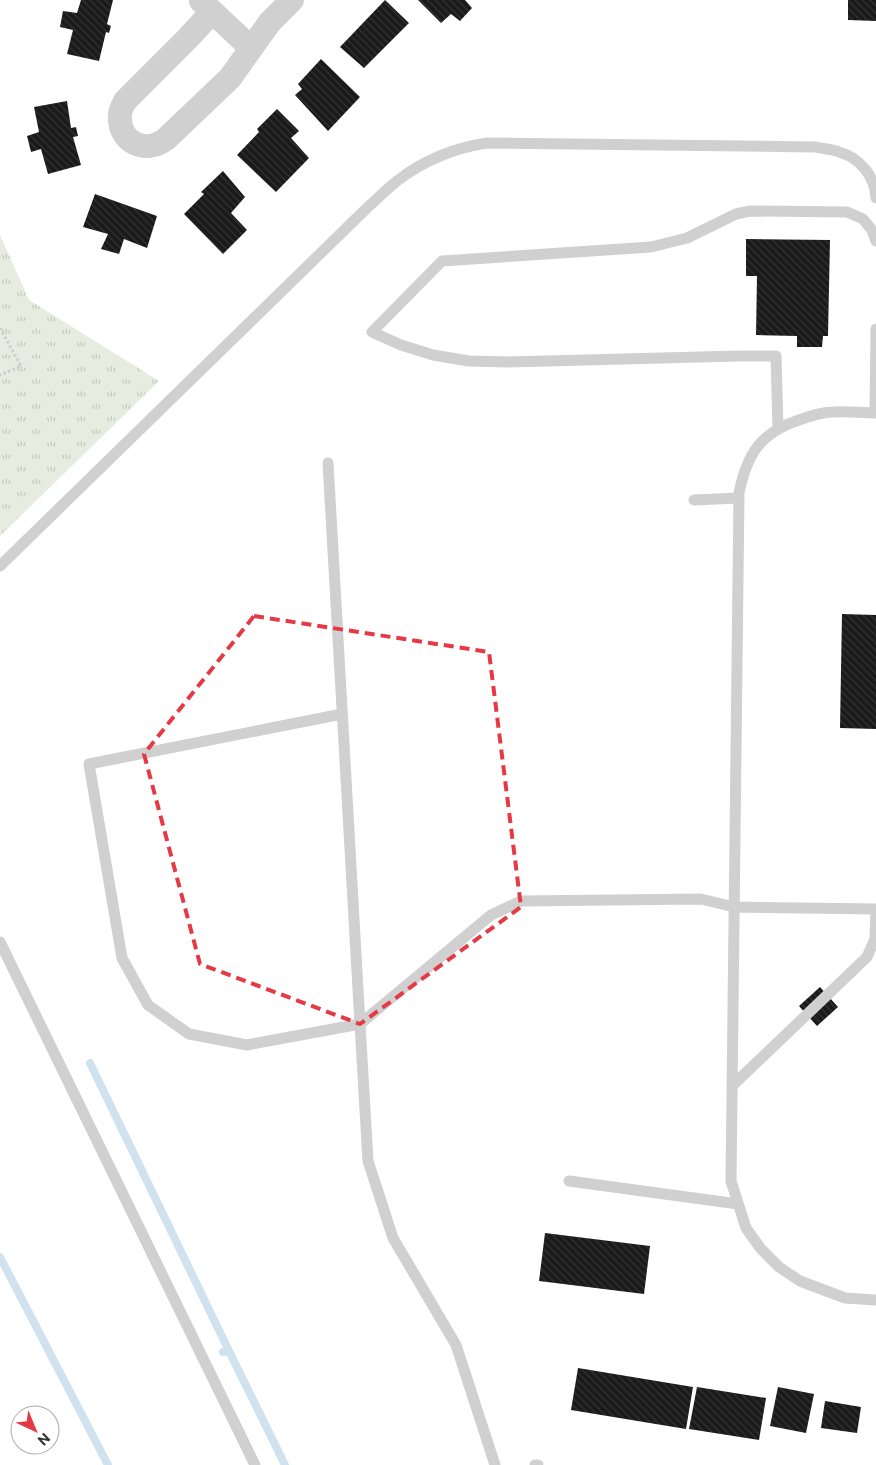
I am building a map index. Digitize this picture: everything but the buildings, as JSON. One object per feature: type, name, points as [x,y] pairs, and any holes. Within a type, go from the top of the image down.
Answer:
[{"type":"street","points":[[251,48],[206,6],[188,38],[125,100],[120,114],[120,125],[125,135],[133,142],[144,147],[158,145],[166,139],[230,78],[270,22],[292,0]]},
{"type":"lane","points":[[0,566],[368,207],[398,180],[422,164],[445,153],[487,143],[816,147],[840,152],[855,159],[869,172],[876,188],[876,198]]},
{"type":"lane","points":[[778,429],[776,356],[508,362],[469,361],[433,355],[401,345],[372,332],[442,262],[651,248],[687,238],[736,214],[750,211],[847,212],[862,218],[872,230],[876,241]]},
{"type":"lane","points":[[876,329],[875,413],[832,412],[814,415],[778,429],[763,440],[753,453],[743,472],[738,498],[732,1086],[732,1181],[746,1228],[761,1249],[779,1267],[800,1281],[845,1298],[876,1300]]},
{"type":"lane","points":[[328,463],[368,1161],[393,1238],[456,1345],[495,1465]]},
{"type":"lane","points":[[694,500],[738,498]]},
{"type":"lane","points":[[342,714],[89,764],[122,958],[148,1004],[189,1034],[247,1045],[360,1024],[490,915],[521,901],[701,899],[734,907],[876,909],[874,938],[867,957],[732,1086]]},
{"type":"lane","points":[[0,942],[255,1465]]},
{"type":"lane","points":[[569,1180],[738,1204]]},
{"type":"path","points":[[0,328],[21,366],[0,375]]},
{"type":"highlighted area","points":[[254,616],[489,652],[521,907],[360,1024],[200,964],[144,754]]},
{"type":"green space","points":[[0,235],[29,300],[159,381],[0,536]]},
{"type":"waterway","points":[[90,1063],[229,1351],[223,1352]]},
{"type":"waterway","points":[[0,1257],[108,1465]]},
{"type":"waterway","points":[[229,1351],[285,1465]]}]
